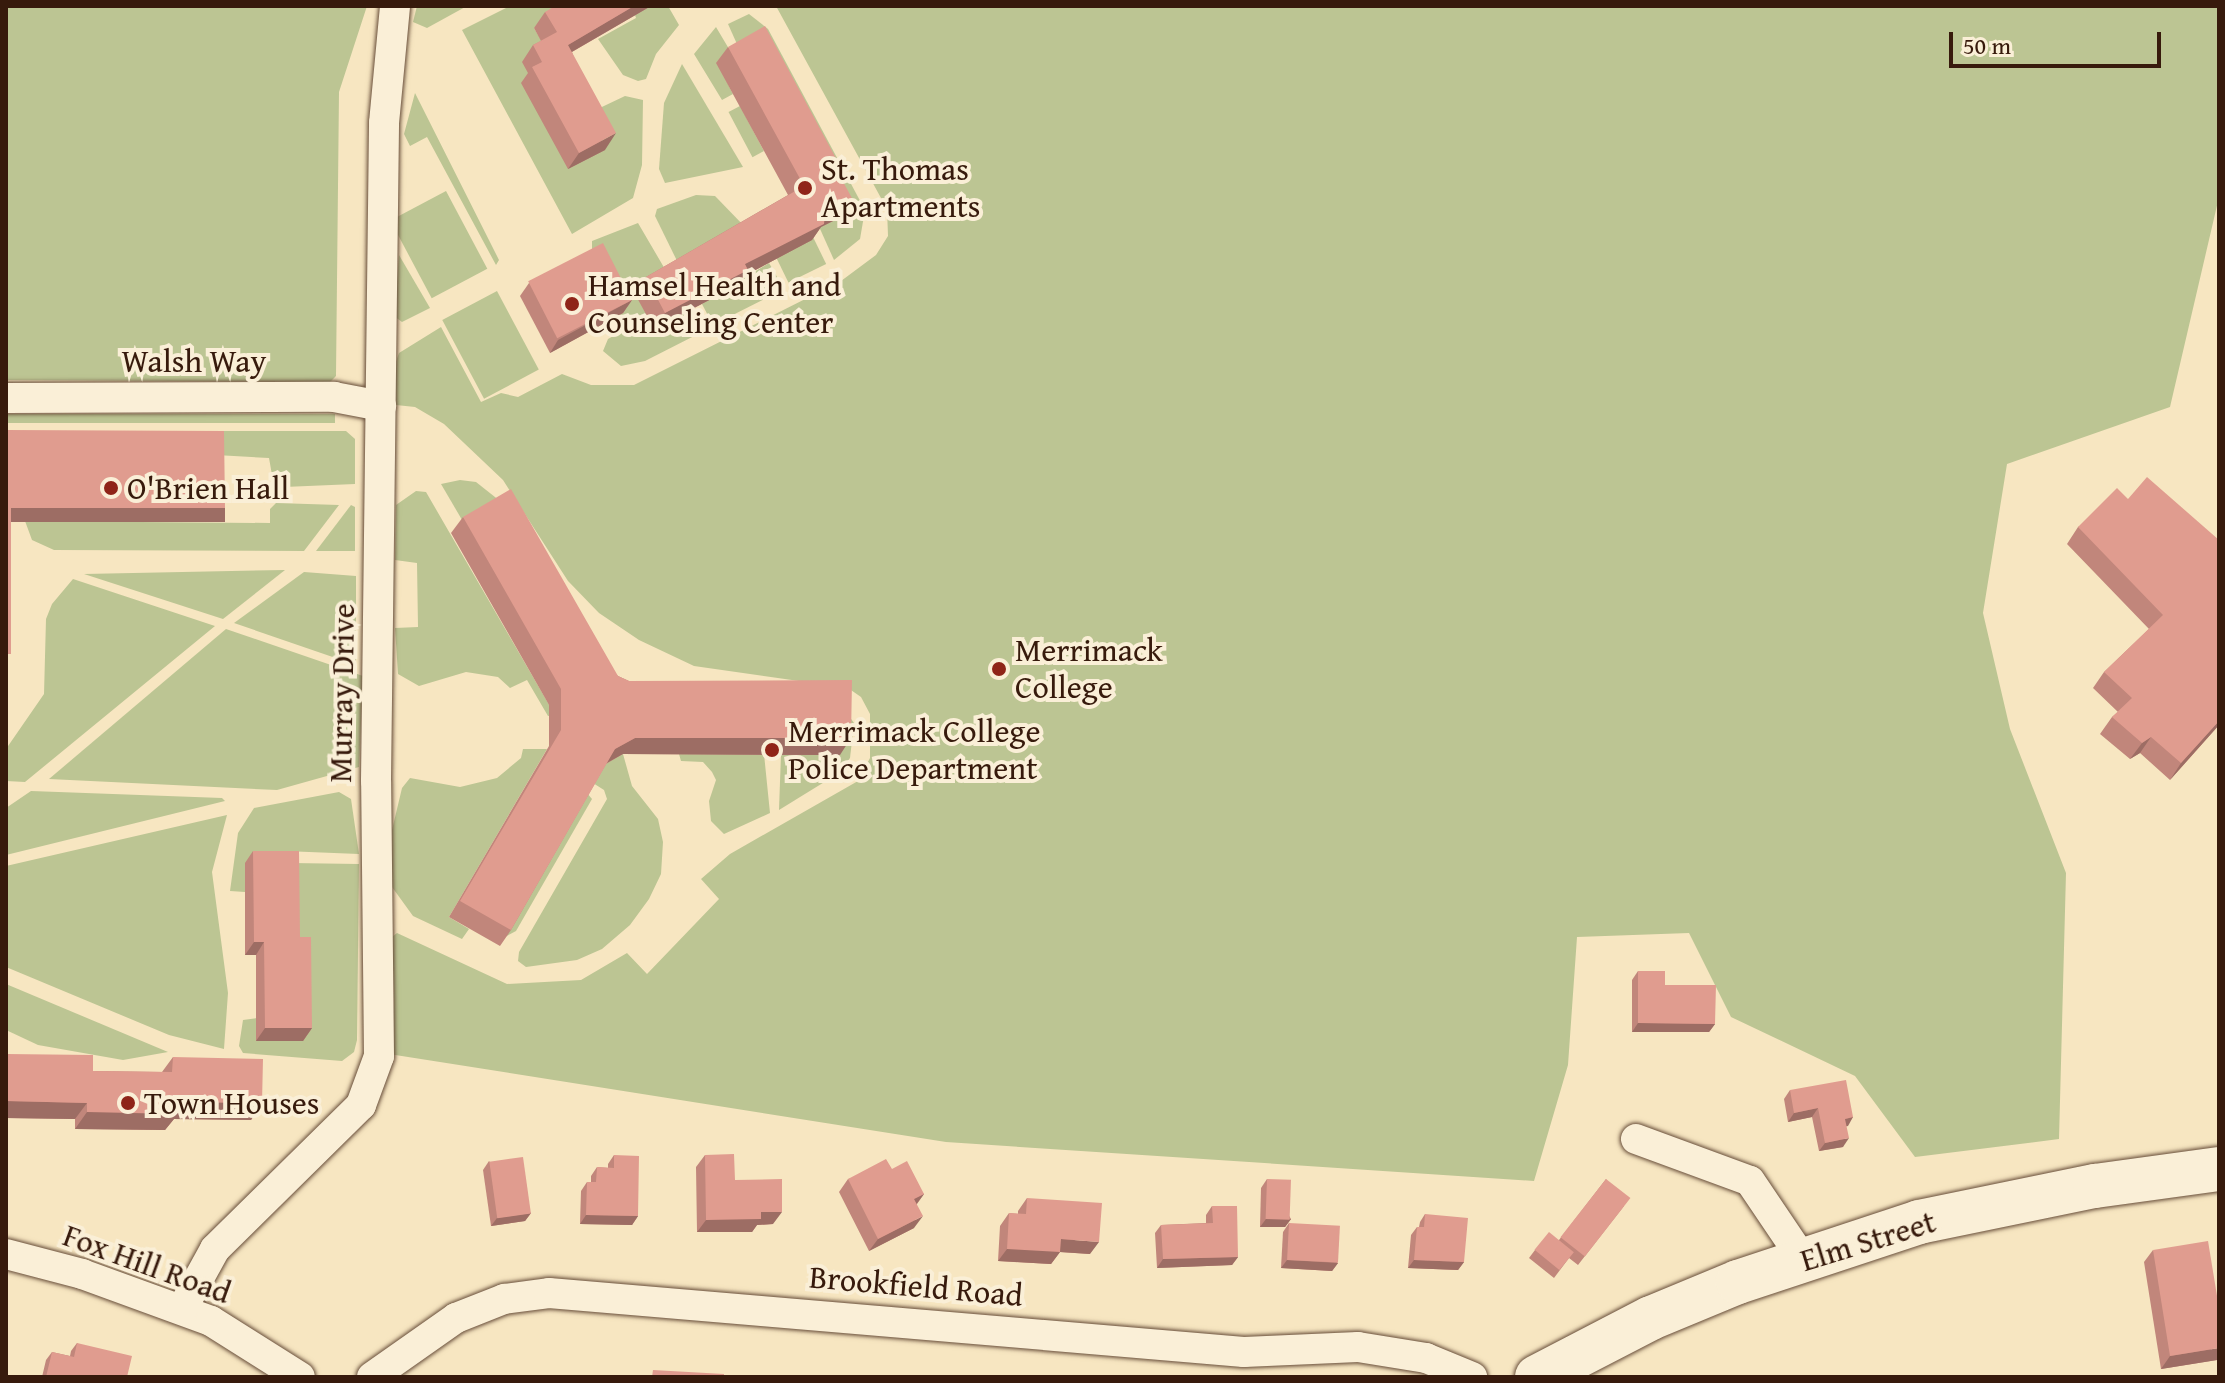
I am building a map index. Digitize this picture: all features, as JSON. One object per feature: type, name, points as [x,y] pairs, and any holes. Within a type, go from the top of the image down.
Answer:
[{"type":"main road","name":"Elm Street","points":[[1544,1375],[1651,1318],[1919,1222],[2014,1201],[2219,1169]]},
{"type":"street","name":"Murray Drive","points":[[182,1309],[215,1249],[361,1105],[379,1056],[376,781],[384,123],[395,6]]},
{"type":"street","name":"Walsh Way","points":[[6,398],[334,397],[381,406]]},
{"type":"street","points":[[1636,1139],[1750,1181],[1804,1261]]},
{"type":"street","name":"Fox Hill Road","points":[[6,1254],[211,1321],[300,1377]]},
{"type":"street","name":"Brookfield Road","points":[[372,1377],[456,1318],[504,1299],[549,1293],[1244,1352],[1358,1347],[1426,1358],[1472,1377]]},
{"type":"green space","points":[[6,6],[367,6],[339,92],[336,376],[330,382],[6,380]]},
{"type":"green space","points":[[417,6],[467,6],[427,28],[413,22]]},
{"type":"green space","points":[[510,6],[572,6],[534,28],[585,115],[625,96],[643,100],[642,165],[633,198],[572,234],[462,30]]},
{"type":"green space","points":[[646,6],[668,6],[679,25],[656,54],[646,79],[638,81],[623,75],[598,39],[636,18],[634,12]]},
{"type":"green space","name":"Merrimack College","points":[[776,6],[2219,6],[2219,197],[2170,407],[2007,464],[1983,613],[2010,729],[2066,873],[2059,1139],[1915,1157],[1855,1076],[1731,1017],[1689,933],[1577,937],[1568,1065],[1534,1181],[946,1142],[389,1054],[394,1002],[392,937],[397,933],[507,984],[581,980],[627,953],[647,974],[719,899],[701,879],[730,854],[858,781],[870,758],[870,714],[861,697],[848,688],[694,666],[639,640],[599,613],[568,581],[503,480],[444,424],[415,407],[396,405],[394,367],[399,353],[441,327],[481,402],[501,393],[518,397],[562,374],[591,385],[634,385],[841,281],[876,255],[888,236],[887,209]]},
{"type":"green space","points":[[749,14],[768,29],[865,210],[860,239],[834,260],[728,24]]},
{"type":"green space","points":[[716,27],[732,54],[717,63],[733,94],[722,100],[694,54]]},
{"type":"green space","points":[[682,64],[743,167],[665,183],[659,169],[664,103]]},
{"type":"green space","points":[[415,93],[499,260],[496,265],[427,137],[410,146],[404,134]]},
{"type":"green space","points":[[740,106],[764,151],[752,157],[729,112]]},
{"type":"green space","points":[[446,191],[487,269],[432,298],[390,221]]},
{"type":"green space","points":[[696,195],[715,196],[746,228],[681,269],[655,216],[657,209]]},
{"type":"green space","points":[[638,223],[669,276],[653,329],[689,311],[702,332],[645,361],[621,366],[603,351],[608,339],[622,331],[592,257],[592,241]]},
{"type":"green space","points":[[813,237],[826,264],[788,282],[775,255]]},
{"type":"green space","points":[[399,255],[430,308],[402,322],[394,316]]},
{"type":"green space","points":[[769,263],[784,289],[713,325],[702,304]]},
{"type":"green space","points":[[497,291],[539,370],[484,399],[442,320]]},
{"type":"green space","points":[[6,414],[335,414],[335,423],[6,423]]},
{"type":"green space","points":[[202,431],[346,431],[355,439],[355,484],[284,487],[272,475],[269,458],[216,455]]},
{"type":"green space","points":[[460,480],[476,482],[500,501],[465,525],[441,484]]},
{"type":"green space","points":[[416,491],[426,492],[555,715],[548,716],[527,680],[510,688],[498,677],[466,672],[419,686],[398,674],[395,628],[418,627],[417,563],[395,560],[396,505]]},
{"type":"green space","points":[[276,503],[339,505],[304,551],[54,550],[32,540],[25,521],[270,523],[270,509]]},
{"type":"green space","points":[[351,505],[355,507],[355,551],[316,551]]},
{"type":"green space","points":[[285,570],[223,619],[84,574]]},
{"type":"green space","points":[[304,572],[356,576],[356,665],[234,623]]},
{"type":"green space","points":[[73,579],[215,626],[25,782],[6,781],[6,749],[44,694],[46,619],[52,604]]},
{"type":"green space","points":[[226,629],[363,676],[359,767],[277,790],[49,779]]},
{"type":"green space","points":[[844,709],[854,723],[850,758],[839,773],[779,810],[781,754]]},
{"type":"green space","points":[[523,749],[547,749],[449,917],[469,929],[462,939],[413,916],[392,887],[392,830],[402,788],[410,778],[460,787],[497,778],[521,758]]},
{"type":"green space","points":[[623,754],[632,786],[658,819],[663,842],[661,874],[649,899],[630,925],[602,949],[577,960],[526,967],[518,961],[519,952],[607,799],[604,790],[593,783],[603,765]]},
{"type":"green space","points":[[679,754],[764,754],[770,813],[724,834],[711,821],[709,801],[716,780],[712,772],[703,762],[681,761]]},
{"type":"green space","points":[[31,791],[222,798],[225,801],[6,855],[6,808]]},
{"type":"green space","points":[[339,792],[351,799],[359,854],[284,851],[245,864],[245,892],[230,891],[238,833],[254,808]]},
{"type":"green space","points":[[587,793],[592,799],[516,931],[505,937]]},
{"type":"green space","points":[[227,815],[212,872],[228,993],[224,1049],[169,1035],[6,967],[6,866]]},
{"type":"green space","points":[[291,863],[359,864],[357,1040],[354,1052],[342,1061],[243,1053],[239,1046],[243,1020],[257,1018],[291,950]]},
{"type":"green space","points":[[6,984],[168,1052],[123,1060],[38,1045],[6,1030]]},
{"type":"building","points":[[555,6],[634,6],[568,45],[616,133],[579,153],[532,67],[542,62],[533,45],[557,32],[545,12]]},
{"type":"building","name":"St. Thomas Apartments","points":[[765,26],[839,164],[835,167],[853,200],[825,215],[824,224],[745,264],[748,270],[665,313],[646,277],[804,186],[728,47]]},
{"type":"building","name":"Hamsel Health and Counseling Center","points":[[603,243],[632,300],[557,338],[528,281]]},
{"type":"building","name":"O'Brien Hall","points":[[6,430],[224,431],[225,508],[11,508],[11,654],[6,654]]},
{"type":"building","points":[[2147,477],[2219,540],[2219,721],[2181,763],[2151,737],[2142,743],[2112,717],[2132,698],[2104,672],[2163,615],[2078,527],[2117,488],[2128,499]]},
{"type":"building","points":[[511,489],[618,676],[629,681],[852,680],[851,738],[635,738],[615,749],[511,930],[460,901],[561,730],[561,689],[463,517]]},
{"type":"building","name":"Town Houses","points":[[253,851],[299,851],[300,937],[311,937],[312,1028],[265,1028],[264,942],[254,942]]},
{"type":"building","points":[[1638,971],[1665,971],[1665,985],[1716,985],[1715,1024],[1638,1023]]},
{"type":"building","name":"Town Houses","points":[[6,1054],[93,1055],[93,1071],[172,1072],[173,1057],[263,1059],[262,1103],[177,1102],[177,1114],[87,1112],[87,1103],[6,1101]]},
{"type":"building","points":[[1846,1080],[1853,1117],[1845,1119],[1849,1138],[1825,1143],[1818,1108],[1794,1113],[1790,1090]]},
{"type":"building","points":[[734,1154],[735,1180],[782,1179],[782,1212],[761,1212],[761,1219],[706,1220],[705,1155]]},
{"type":"building","points":[[614,1155],[639,1156],[638,1216],[586,1215],[587,1182],[596,1182],[597,1167],[614,1168]]},
{"type":"building","points":[[523,1157],[531,1213],[497,1218],[489,1162]]},
{"type":"building","points":[[886,1159],[892,1169],[907,1161],[924,1194],[914,1199],[923,1216],[878,1239],[848,1179]]},
{"type":"building","points":[[1267,1179],[1291,1180],[1290,1220],[1266,1219]]},
{"type":"building","points":[[1606,1179],[1630,1198],[1585,1256],[1560,1237]]},
{"type":"building","points":[[1027,1198],[1102,1203],[1099,1242],[1061,1239],[1060,1252],[1007,1249],[1009,1213],[1026,1214]]},
{"type":"building","points":[[1212,1206],[1237,1206],[1238,1257],[1163,1259],[1161,1225],[1213,1223]]},
{"type":"building","points":[[1425,1214],[1468,1218],[1464,1262],[1414,1260],[1417,1227],[1424,1227]]},
{"type":"building","points":[[1289,1223],[1340,1226],[1338,1263],[1287,1260]]},
{"type":"building","points":[[1549,1232],[1574,1252],[1559,1270],[1535,1250]]},
{"type":"building","points":[[2208,1241],[2219,1308],[2219,1348],[2170,1356],[2153,1250]]},
{"type":"building","points":[[6,1327],[8,1327],[6,1363]]},
{"type":"building","points":[[77,1343],[132,1356],[127,1377],[46,1377],[52,1352],[74,1357]]},
{"type":"building","points":[[653,1370],[724,1374],[724,1377],[652,1377]]},
{"type":"place","name":"St. Thomas Apartments","points":[[805,188]]},
{"type":"place","name":"Hamsel Health and Counseling Center","points":[[572,304]]},
{"type":"place","name":"O'Brien Hall","points":[[111,488]]},
{"type":"place","name":"Merrimack College","points":[[999,669]]},
{"type":"place","name":"Merrimack College Police Department","points":[[772,750]]},
{"type":"place","name":"Town Houses","points":[[128,1103]]}]
